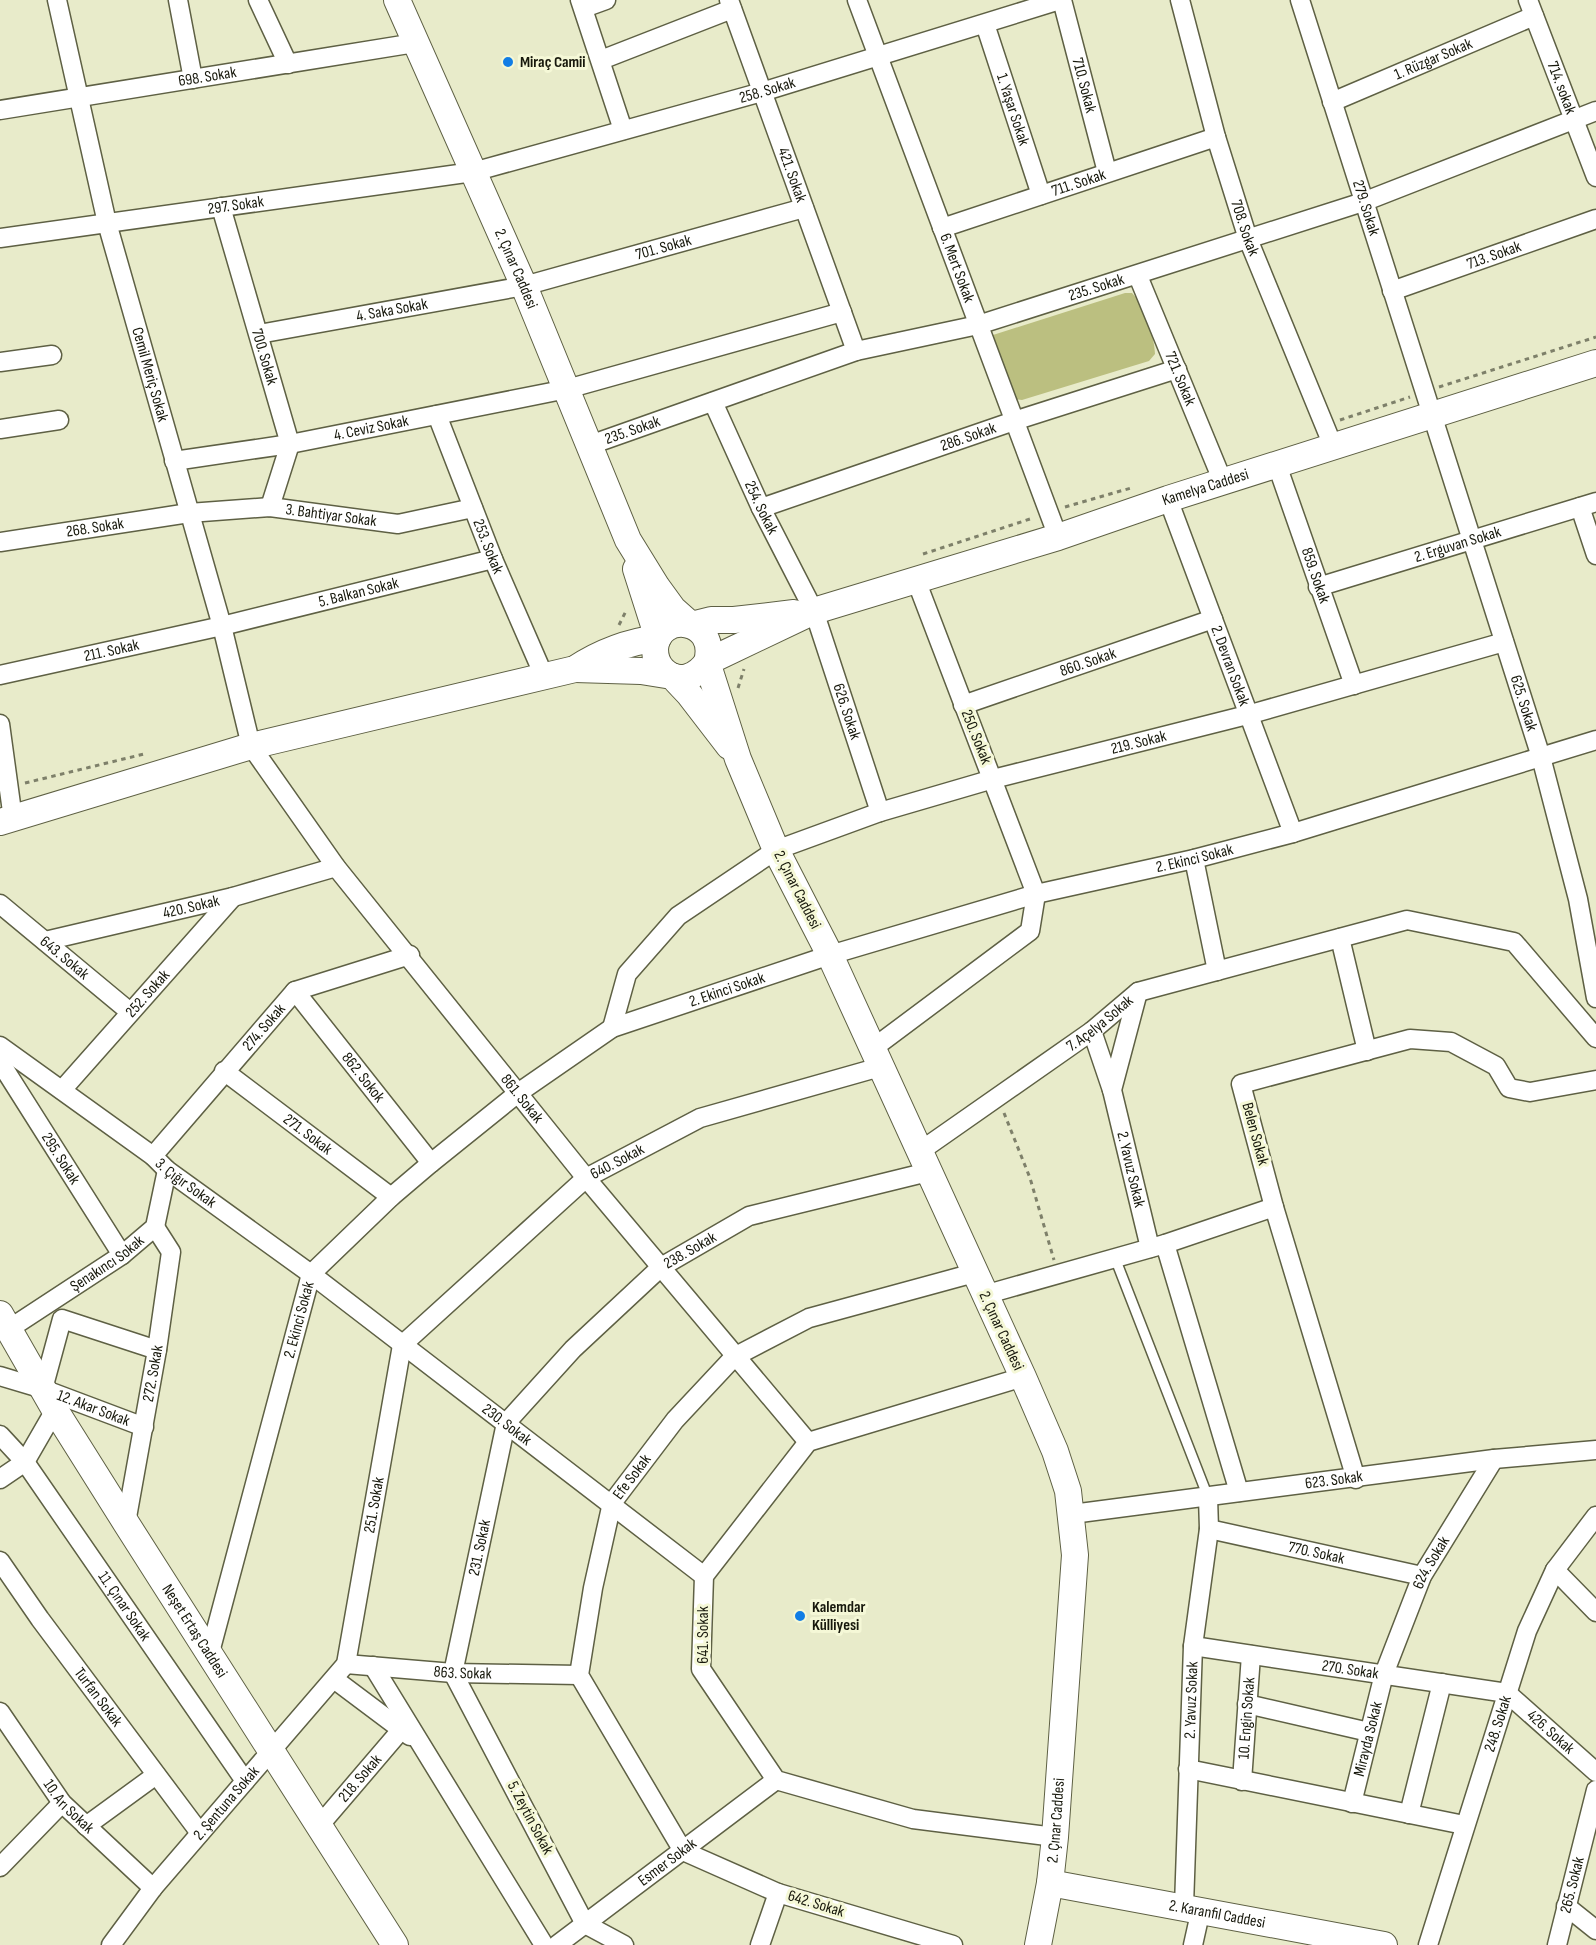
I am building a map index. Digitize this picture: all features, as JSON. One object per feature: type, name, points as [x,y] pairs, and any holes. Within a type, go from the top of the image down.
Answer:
[{"type":"main road","name":"2. Çınar Caddesi","points":[[398,0],[524,286],[627,540]]},
{"type":"main road","name":"Kamelya Caddesi","points":[[814,611],[1058,537],[1168,498],[1596,363]]},
{"type":"main road","points":[[6,820],[250,746],[575,669],[641,672],[688,678],[702,669],[707,662],[709,653],[705,636],[691,625],[663,594],[627,540]]},
{"type":"main road","points":[[627,540],[658,638]]},
{"type":"main road","points":[[738,759],[689,694],[658,664],[655,646],[658,638],[663,631],[676,624],[691,625],[711,620],[734,620],[814,611]]},
{"type":"main road","points":[[707,662],[814,611]]},
{"type":"main road","points":[[575,669],[595,656],[634,641],[658,638]]},
{"type":"main road","points":[[707,662],[738,759]]},
{"type":"main road","name":"2. Çınar Caddesi","points":[[738,759],[776,850],[830,956],[1023,1377],[1055,1451],[1072,1514],[1075,1555],[1055,1837],[1050,1883],[1038,1945]]},
{"type":"main road","name":"Neşet Ertaş Caddesi","points":[[4,1321],[49,1400],[209,1656],[395,1945]]},
{"type":"main road","name":"2. Karanfil Caddesi","points":[[1050,1883],[1384,1945]]},
{"type":"street","name":"Cemil Meriç Sokak","points":[[57,0],[77,98],[107,223],[222,626],[250,746]]},
{"type":"street","points":[[178,0],[193,79]]},
{"type":"street","points":[[258,0],[288,64]]},
{"type":"street","points":[[606,0],[582,4],[623,130]]},
{"type":"street","name":"6. Mert Sokak","points":[[857,0],[1058,537]]},
{"type":"street","name":"258. Sokak","points":[[473,172],[762,92],[1061,0]]},
{"type":"street","name":"710. Sokak","points":[[1061,0],[1107,172]]},
{"type":"street","name":"708. Sokak","points":[[1180,0],[1216,136],[1248,239],[1333,446]]},
{"type":"street","name":"279. Sokak","points":[[1300,0],[1363,202],[1434,413]]},
{"type":"street","points":[[601,60],[731,4]]},
{"type":"street","name":"421. Sokak","points":[[731,4],[856,351]]},
{"type":"street","name":"1. Rüzgar Sokak","points":[[1332,102],[1531,8]]},
{"type":"street","name":"714. sokak","points":[[1531,8],[1596,177]]},
{"type":"street","name":"1. Yaşar Sokak","points":[[985,24],[1041,195]]},
{"type":"street","name":"698. Sokak","points":[[0,110],[415,43]]},
{"type":"street","name":"235. Sokak","points":[[590,445],[856,351],[978,325],[1138,276],[1363,202],[1596,111]]},
{"type":"street","name":"711. Sokak","points":[[942,228],[1216,136]]},
{"type":"street","name":"297. Sokak","points":[[0,238],[473,172]]},
{"type":"street","name":"700. Sokak","points":[[220,207],[290,444]]},
{"type":"street","name":"701. Sokak","points":[[524,286],[804,208]]},
{"type":"street","name":"713. Sokak","points":[[1392,291],[1596,219]]},
{"type":"street","name":"721. Sokak","points":[[1138,276],[1223,482]]},
{"type":"street","name":"4. Saka Sokak","points":[[259,334],[524,286]]},
{"type":"street","points":[[567,389],[842,312]]},
{"type":"street","points":[[0,362],[52,355]]},
{"type":"street","name":"286. Sokak","points":[[761,508],[1014,421],[1177,369]]},
{"type":"street","name":"4. Ceviz Sokak","points":[[174,461],[290,444],[567,389]]},
{"type":"street","name":"254. Sokak","points":[[713,402],[761,508],[814,611]]},
{"type":"street","name":"625. Sokak","points":[[1434,413],[1504,642],[1542,757],[1578,898],[1596,998]]},
{"type":"street","name":"253. Sokak","points":[[437,415],[493,559],[544,676]]},
{"type":"street","points":[[0,429],[59,420]]},
{"type":"street","points":[[270,507],[290,444]]},
{"type":"street","name":"859. Sokak","points":[[1277,465],[1354,685]]},
{"type":"street","name":"2. Devran Sokak","points":[[1168,498],[1251,714],[1293,833]]},
{"type":"street","points":[[1588,505],[1596,555]]},
{"type":"street","name":"2. Erguvan Sokak","points":[[1318,586],[1588,505]]},
{"type":"street","name":"3. Bahtiyar Sokak","points":[[189,513],[270,507],[398,524],[473,508]]},
{"type":"street","name":"268. Sokak","points":[[0,542],[189,513]]},
{"type":"street","name":"5. Balkan Sokak","points":[[222,626],[493,559]]},
{"type":"street","name":"250. Sokak","points":[[916,580],[1036,894]]},
{"type":"street","name":"626. Sokak","points":[[814,611],[880,812]]},
{"type":"street","name":"860. Sokak","points":[[963,705],[1213,619]]},
{"type":"street","name":"211. Sokak","points":[[0,675],[222,626]]},
{"type":"street","name":"219. Sokak","points":[[612,1028],[627,974],[678,916],[776,850],[880,812],[993,779],[1251,714],[1504,642]]},
{"type":"street","points":[[0,724],[6,820]]},
{"type":"street","name":"2. Ekinci Sokak","points":[[209,1656],[311,1274],[391,1197],[431,1163],[518,1093],[612,1028],[830,956],[1036,894],[1194,859],[1293,833],[1596,740]]},
{"type":"street","name":"861. Sokak","points":[[250,746],[336,867],[410,956],[585,1178],[808,1442]]},
{"type":"street","points":[[1194,859],[1217,971]]},
{"type":"street","name":"420. Sokak","points":[[45,941],[232,897],[336,867]]},
{"type":"street","points":[[876,1058],[1030,931],[1036,894]]},
{"type":"street","name":"252. Sokak","points":[[62,1090],[232,897]]},
{"type":"street","name":"643. Sokak","points":[[0,904],[130,1012]]},
{"type":"street","name":"7. Açelya Sokak","points":[[924,1162],[996,1098],[1092,1031],[1138,992],[1407,920],[1514,942],[1596,1038]]},
{"type":"street","points":[[1340,938],[1367,1050]]},
{"type":"street","name":"274. Sokak","points":[[153,1156],[295,991],[410,956]]},
{"type":"street","name":"862. Sokok","points":[[295,991],[431,1163]]},
{"type":"street","name":"2. Yavuz Sokak","points":[[1112,1090],[1138,992]]},
{"type":"street","name":"2. Yavuz Sokak","points":[[1092,1031],[1112,1090],[1158,1246],[1239,1492]]},
{"type":"street","name":"Belen Sokak","points":[[1356,1479],[1274,1207],[1241,1084],[1410,1039],[1451,1042],[1496,1066],[1509,1088],[1530,1092],[1596,1080]]},
{"type":"street","name":"3. Çığır Sokak","points":[[0,1046],[153,1156],[166,1170],[311,1274]]},
{"type":"street","name":"640. Sokak","points":[[402,1345],[585,1178],[700,1118],[876,1058]]},
{"type":"street","name":"295. Sokak","points":[[0,1062],[122,1255]]},
{"type":"street","name":"271. Sokak","points":[[224,1071],[391,1197]]},
{"type":"street","name":"238. Sokak","points":[[506,1423],[573,1348],[661,1267],[749,1216],[924,1162]]},
{"type":"street","name":"Şenakıncı Sokak","points":[[4,1321],[122,1255],[154,1227],[166,1170]]},
{"type":"street","points":[[979,1284],[1058,1274],[1158,1246],[1274,1207]]},
{"type":"street","name":"272. Sokak","points":[[126,1523],[157,1350],[171,1252],[154,1227]]},
{"type":"street","name":"230. Sokak","points":[[311,1274],[612,1503],[704,1576]]},
{"type":"street","name":"Efe Sokak","points":[[579,1675],[593,1588],[612,1503],[675,1420],[734,1357],[809,1318],[979,1284]]},
{"type":"street","points":[[0,1479],[25,1461],[49,1400],[63,1319],[157,1350]]},
{"type":"street","name":"251. Sokak","points":[[346,1664],[402,1345]]},
{"type":"street","name":"12. Akar Sokak","points":[[0,1377],[49,1400],[144,1427]]},
{"type":"street","points":[[704,1576],[808,1442],[1023,1377]]},
{"type":"street","name":"231. Sokak","points":[[453,1673],[506,1423]]},
{"type":"street","name":"11. Çınar Sokak","points":[[0,1435],[25,1461],[244,1781]]},
{"type":"street","name":"623. Sokak","points":[[1072,1514],[1356,1479],[1494,1459],[1596,1450]]},
{"type":"street","name":"624. Sokak","points":[[1384,1674],[1422,1576],[1494,1459]]},
{"type":"street","name":"2. Yavuz Sokak","points":[[1193,1945],[1188,1769],[1192,1646],[1209,1529],[1208,1497]]},
{"type":"street","name":"248. Sokak","points":[[1428,1945],[1527,1630],[1555,1570],[1596,1516]]},
{"type":"street","name":"770. Sokak","points":[[1209,1529],[1422,1576]]},
{"type":"street","name":"Turfan Sokak","points":[[0,1561],[40,1619],[200,1833]]},
{"type":"street","points":[[1555,1570],[1596,1612]]},
{"type":"street","name":"641. Sokak","points":[[704,1576],[701,1669],[776,1780]]},
{"type":"street","name":"270. Sokak","points":[[1192,1646],[1507,1693]]},
{"type":"street","name":"10. Engin Sokak","points":[[1242,1780],[1251,1655]]},
{"type":"street","name":"863. Sokak","points":[[346,1664],[453,1673],[579,1675]]},
{"type":"street","name":"2. Şentuna Sokak","points":[[111,1945],[153,1888],[346,1664]]},
{"type":"street","points":[[374,1666],[544,1945]]},
{"type":"street","name":"5. Zeytin Sokak","points":[[453,1673],[585,1924]]},
{"type":"street","name":"Mirayda Sokak","points":[[1352,1803],[1384,1674]]},
{"type":"street","points":[[579,1675],[683,1851]]},
{"type":"street","points":[[334,1679],[423,1746]]},
{"type":"street","points":[[1409,1814],[1442,1683]]},
{"type":"street","name":"426. Sokak","points":[[1507,1693],[1596,1772]]},
{"type":"street","points":[[1247,1704],[1370,1732]]},
{"type":"street","name":"10. Arı Sokak","points":[[0,1712],[6,1735],[62,1803],[153,1888]]},
{"type":"street","name":"218. Sokak","points":[[320,1826],[401,1730]]},
{"type":"street","points":[[1188,1769],[1464,1825]]},
{"type":"street","points":[[86,1826],[156,1775]]},
{"type":"street","points":[[776,1780],[913,1819],[1055,1837]]},
{"type":"street","name":"Esmer Sokak","points":[[557,1945],[776,1780]]},
{"type":"street","name":"265. Sokak","points":[[1557,1945],[1596,1790]]},
{"type":"street","points":[[0,1867],[62,1803]]},
{"type":"street","name":"642. Sokak","points":[[683,1851],[778,1893],[953,1945]]},
{"type":"street","points":[[760,1945],[778,1893]]},
{"type":"street","points":[[1566,1906],[1596,1930]]},
{"type":"street","points":[[585,1924],[624,1945]]},
{"type":"lane","points":[[1115,1258],[1208,1497]]},
{"type":"path","points":[[996,1098],[1021,1152],[1058,1274]]},
{"type":"green space","points":[[1125,293],[1132,293],[1137,299],[1148,322],[1155,354],[1149,361],[1022,400],[1013,399],[992,345],[993,335]]},
{"type":"place","name":"Miraç Camii","points":[[508,62]]},
{"type":"place","name":"Kalemdar Külliyesi","points":[[800,1616]]}]
